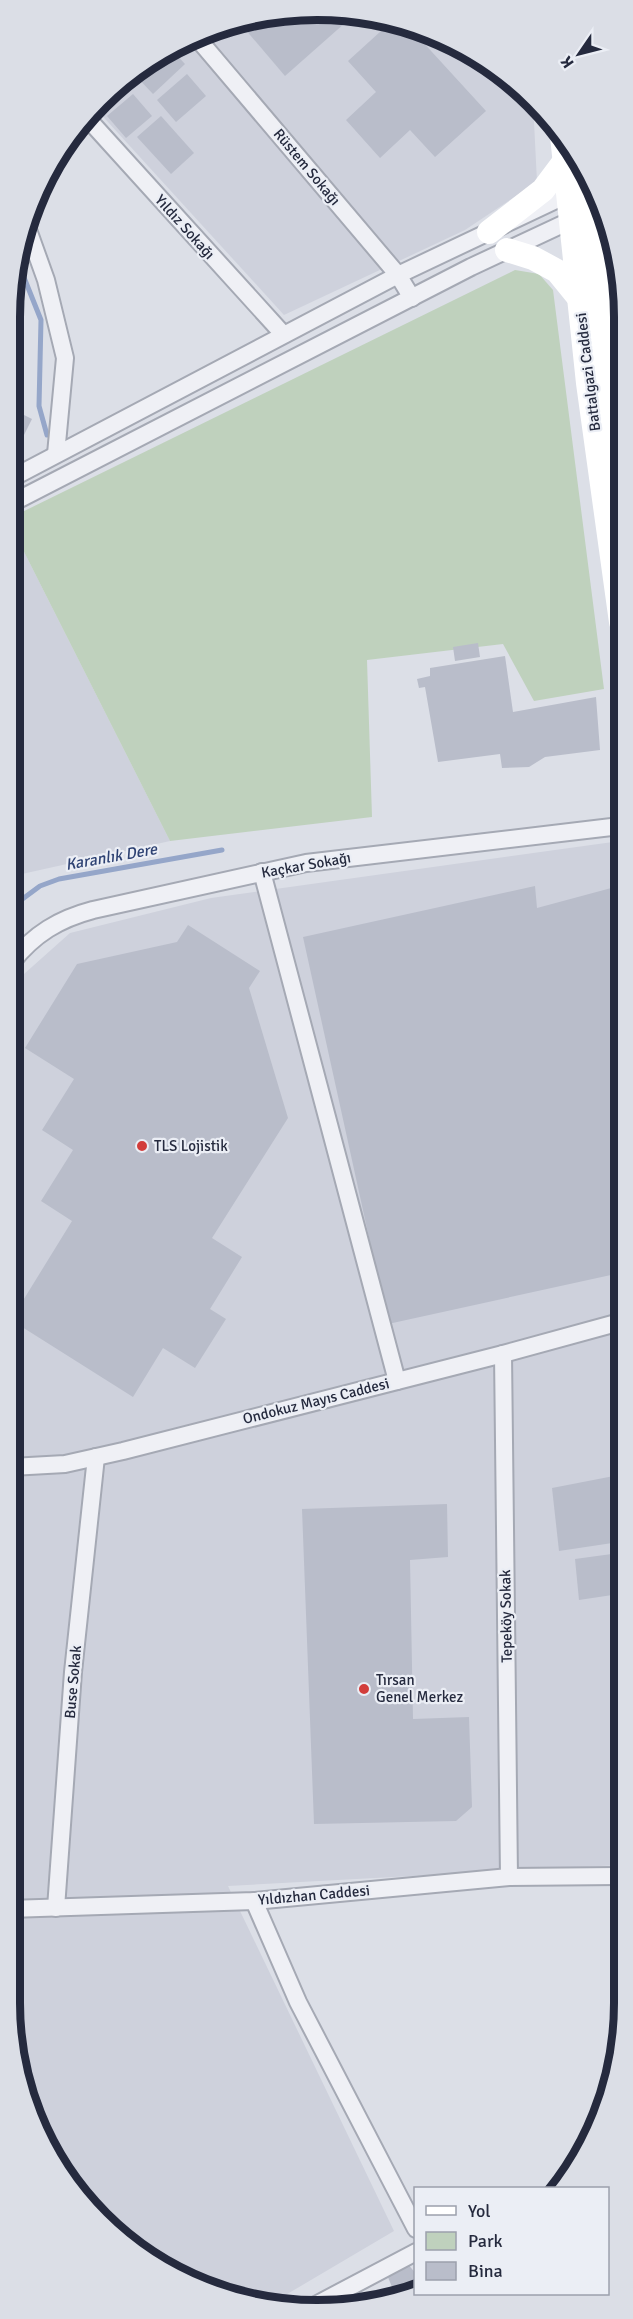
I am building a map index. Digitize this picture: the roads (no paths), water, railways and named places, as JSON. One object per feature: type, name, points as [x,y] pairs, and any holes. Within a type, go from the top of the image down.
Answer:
[{"type":"main road","name":"Battalgazi Caddesi","points":[[563,151],[588,383],[614,571]]},
{"type":"main road","points":[[489,232],[543,190],[564,162]]},
{"type":"main road","name":"Battalgazi Caddesi","points":[[590,201],[614,438]]},
{"type":"main road","points":[[507,250],[533,258],[557,271],[579,298]]},
{"type":"street","name":"Rüstem Sokağı","points":[[201,43],[398,275],[412,298]]},
{"type":"street","name":"Yıldız Sokağı","points":[[92,123],[283,334]]},
{"type":"street","points":[[20,474],[398,275],[584,188]]},
{"type":"street","points":[[20,499],[507,250],[594,211]]},
{"type":"street","points":[[31,237],[46,280],[65,358],[56,454]]},
{"type":"street","name":"Kaçkar Sokağı","points":[[20,953],[34,937],[49,926],[75,915],[306,862],[614,827]]},
{"type":"street","points":[[262,872],[397,1381]]},
{"type":"street","name":"Ondokuz Mayıs Caddesi","points":[[20,1466],[64,1464],[96,1457],[614,1324]]},
{"type":"street","name":"Tepeköy Sokak","points":[[503,1354],[509,1877]]},
{"type":"street","name":"Buse Sokak","points":[[56,1908],[73,1672],[96,1457]]},
{"type":"street","name":"Yıldızhan Caddesi","points":[[20,1910],[254,1901],[509,1877],[614,1876]]},
{"type":"street","points":[[254,1901],[298,2002],[414,2225]]},
{"type":"street","points":[[326,2299],[414,2253]]},
{"type":"waterway","points":[[23,274],[41,320],[39,406],[47,435]]},
{"type":"waterway","name":"Karanlık Dere","points":[[20,901],[40,886],[59,879],[222,850]]},
{"type":"place","name":"TLS Lojistik","points":[[142,1146]]},
{"type":"place","name":"Tırsan Genel Merkez","points":[[364,1689]]}]
